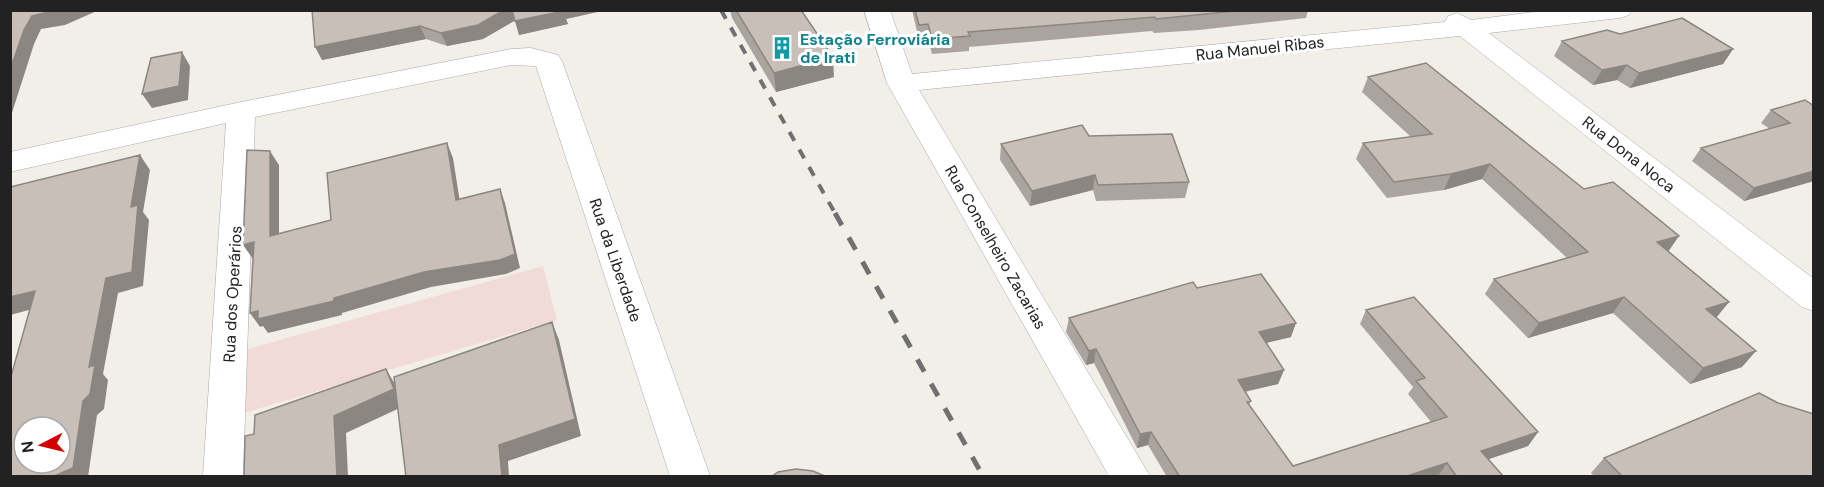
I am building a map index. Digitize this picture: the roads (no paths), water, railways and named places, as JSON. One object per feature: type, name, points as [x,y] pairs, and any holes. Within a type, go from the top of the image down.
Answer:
[{"type":"street","name":"Rua Conselheiro Zacarias","points":[[877,10],[901,83],[1130,477]]},
{"type":"street","name":"Rua Manuel Ribas","points":[[901,83],[1455,19],[1620,10]]},
{"type":"street","name":"Rua Dona Noca","points":[[1455,19],[1814,298]]},
{"type":"street","name":"Rua da Liberdade","points":[[241,111],[511,57],[531,56],[548,61],[690,477]]},
{"type":"street","points":[[10,162],[241,111]]},
{"type":"street","name":"Rua dos Operários","points":[[223,477],[241,111]]},
{"type":"railway","points":[[721,10],[836,215]]},
{"type":"railway","points":[[835,213],[983,476]]},
{"type":"place","name":"Estação Ferroviária de Irati","points":[[782,48]]}]
